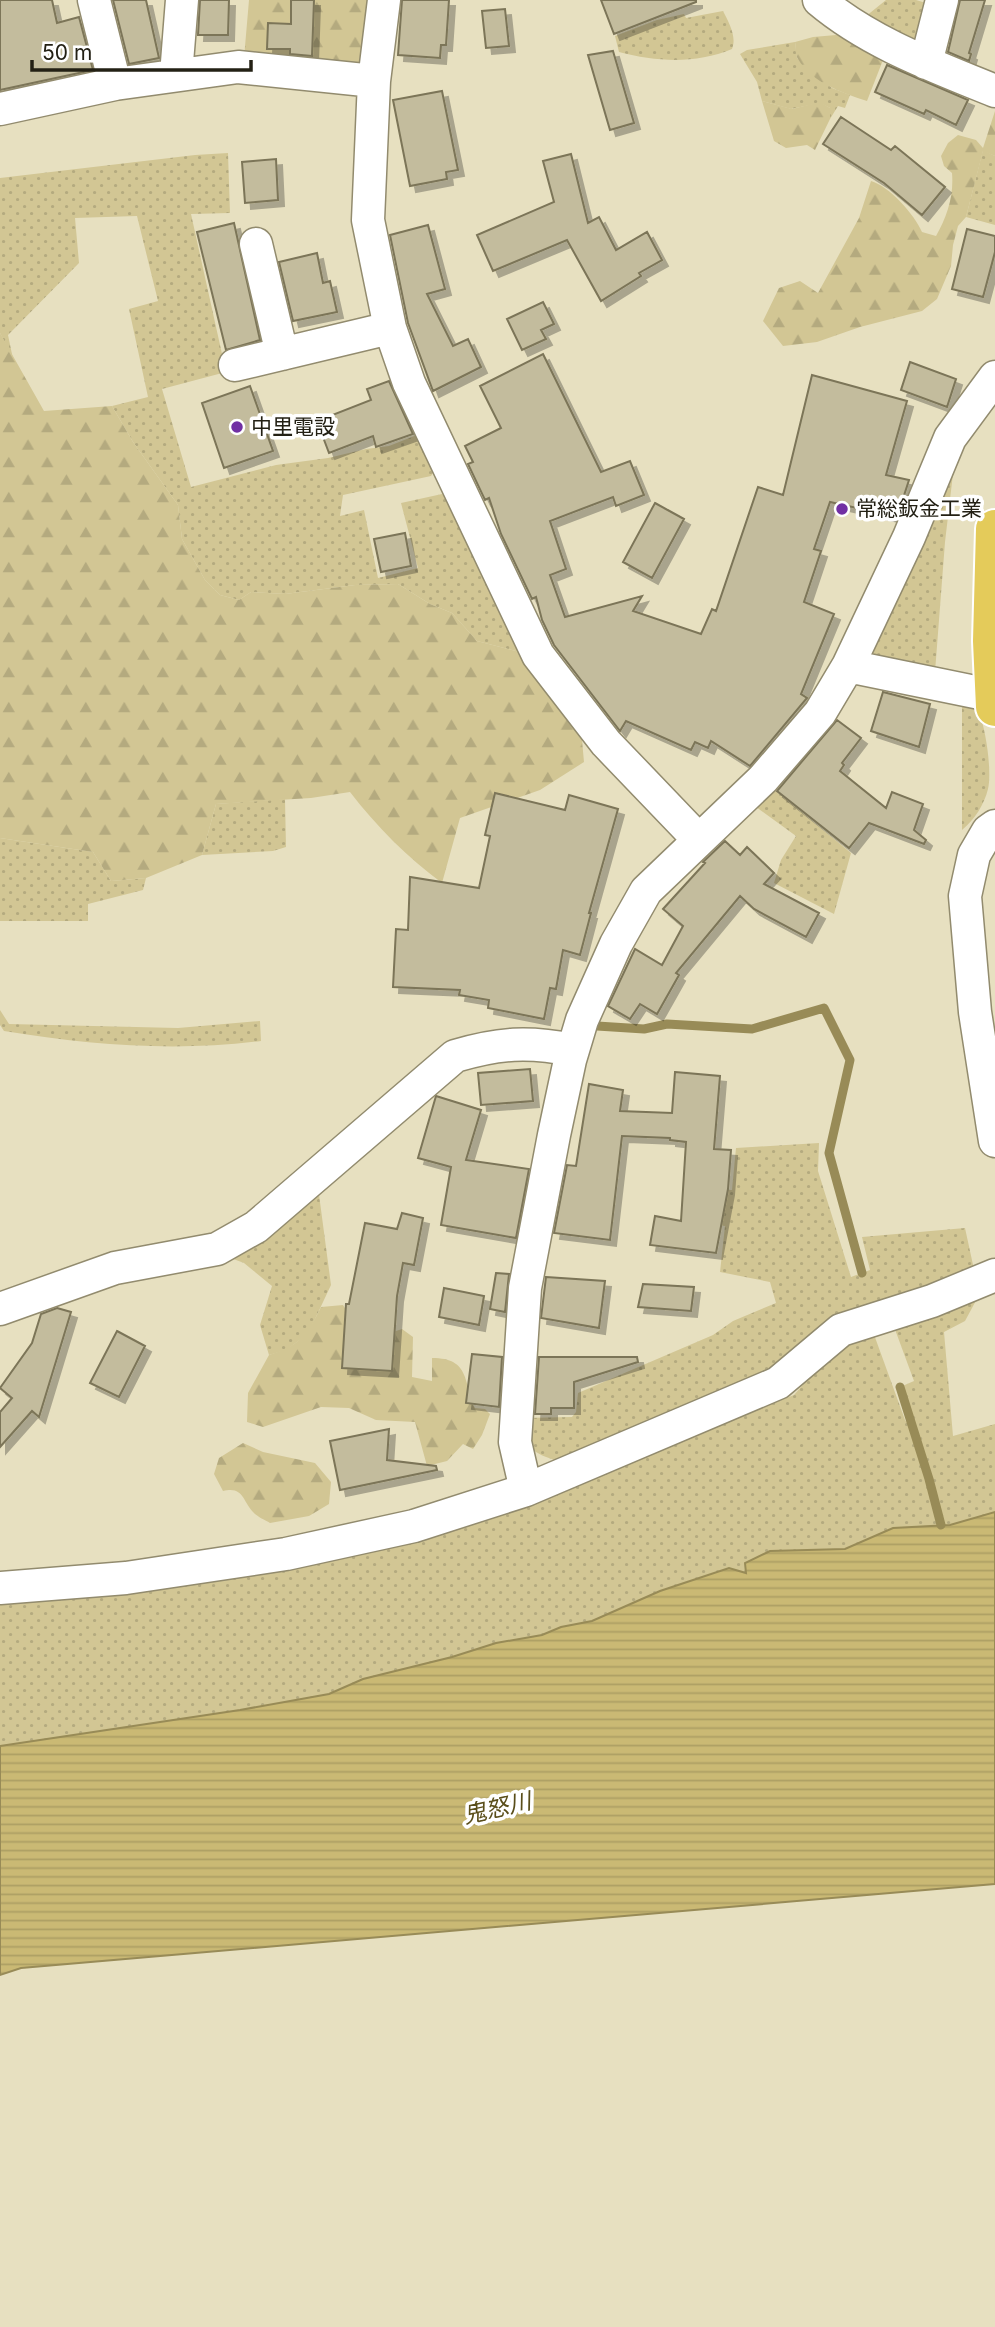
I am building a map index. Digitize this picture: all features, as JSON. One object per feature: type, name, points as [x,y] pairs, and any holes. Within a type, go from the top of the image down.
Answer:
[{"type":"highway","points":[[995,529],[992,641],[995,699]]},
{"type":"street","points":[[94,0],[114,84]]},
{"type":"street","points":[[176,75],[182,0]]},
{"type":"street","points":[[384,0],[374,81],[368,220],[390,328],[409,383],[538,655],[606,743],[699,841]]},
{"type":"street","points":[[819,0],[853,27],[926,63],[995,91]]},
{"type":"street","points":[[926,63],[942,0]]},
{"type":"street","points":[[0,110],[114,84],[239,67],[374,81]]},
{"type":"street","points":[[256,244],[282,354]]},
{"type":"street","points":[[235,365],[390,328]]},
{"type":"street","points":[[526,1490],[515,1442],[525,1288],[573,1050],[582,1020],[616,944],[646,891],[763,779],[820,713],[848,666],[909,537],[950,438],[995,377]]},
{"type":"street","points":[[848,666],[995,699]]},
{"type":"street","points":[[995,826],[988,831],[974,855],[965,896],[975,1012],[995,1141]]},
{"type":"street","points":[[0,1308],[116,1268],[216,1249],[256,1227],[455,1056],[487,1047],[540,1044],[573,1050]]},
{"type":"street","points":[[0,1588],[126,1578],[286,1554],[414,1526],[526,1490],[778,1384],[841,1330],[932,1301],[995,1275]]},
{"type":"green space","points":[[249,0],[374,0],[366,74],[244,58]]},
{"type":"green space","points":[[886,0],[916,0],[926,3],[922,54],[860,21]]},
{"type":"green space","points":[[723,11],[733,34],[732,49],[705,57],[676,60],[619,52],[615,36],[657,20],[684,14],[686,18]]},
{"type":"green space","points":[[836,35],[849,37],[883,60],[867,101],[838,91],[820,81],[811,75],[797,57],[795,42]]},
{"type":"green space","points":[[795,42],[797,58],[832,88],[850,95],[845,108],[838,106],[830,119],[830,108],[820,103],[791,109],[762,101],[757,82],[740,54],[747,50]]},
{"type":"green space","points":[[762,101],[792,109],[820,102],[830,108],[830,119],[815,150],[807,145],[786,148],[774,141]]},
{"type":"green space","points":[[995,111],[995,156],[983,151],[966,217],[958,226],[951,266],[937,299],[922,311],[860,327],[817,342],[783,346],[763,321],[779,288],[800,281],[818,293],[859,218],[871,181],[901,202],[922,232],[936,236],[946,214],[952,190],[952,173],[944,166],[941,156],[948,143],[958,135],[976,140],[983,148]]},
{"type":"green space","points":[[983,150],[995,156],[995,225],[966,217]]},
{"type":"green space","points":[[228,153],[230,213],[191,214],[226,372],[162,389],[191,487],[276,465],[389,446],[422,433],[437,467],[431,476],[343,495],[340,516],[364,510],[378,578],[418,568],[401,503],[442,494],[454,504],[524,653],[477,641],[452,613],[430,604],[398,584],[355,585],[285,594],[251,592],[239,600],[220,595],[205,580],[182,539],[178,505],[133,442],[112,406],[148,397],[129,309],[158,301],[137,216],[75,218],[79,263],[8,335],[13,359],[0,333],[0,178]]},
{"type":"green space","points":[[0,333],[44,411],[112,406],[133,442],[178,505],[182,539],[205,580],[220,595],[239,600],[251,592],[285,594],[355,585],[398,584],[430,604],[452,613],[477,641],[524,653],[581,729],[584,762],[540,790],[460,818],[442,883],[393,841],[350,792],[311,798],[216,804],[202,855],[146,878],[111,881],[93,852],[0,838]]},
{"type":"green space","points":[[957,440],[945,542],[935,672],[868,666]]},
{"type":"green space","points":[[962,700],[974,706],[982,720],[989,772],[984,801],[962,830]]},
{"type":"green space","points":[[771,787],[851,853],[834,914],[774,883],[781,860],[796,836],[756,807]]},
{"type":"green space","points":[[285,799],[286,847],[273,851],[202,855],[216,804]]},
{"type":"green space","points":[[0,838],[93,852],[111,881],[146,878],[143,890],[88,904],[88,921],[0,921]]},
{"type":"green space","points":[[0,1010],[9,1024],[178,1028],[260,1021],[261,1041],[164,1046],[68,1040],[4,1031],[0,1025]]},
{"type":"green space","points":[[819,1143],[818,1171],[851,1277],[870,1270],[862,1237],[965,1228],[975,1274],[782,1368],[560,1462],[536,1452],[529,1444],[524,1418],[572,1417],[576,1412],[578,1393],[713,1335],[733,1321],[776,1303],[770,1282],[720,1272],[725,1226],[717,1225],[722,1190],[732,1190],[736,1148]]},
{"type":"green space","points":[[318,1187],[331,1285],[308,1334],[286,1350],[269,1355],[260,1325],[272,1286],[244,1263],[228,1257]]},
{"type":"green space","points":[[979,1295],[965,1321],[944,1332],[953,1436],[995,1424],[995,1512],[950,1525],[893,1528],[845,1549],[770,1551],[747,1573],[728,1568],[660,1591],[592,1621],[561,1627],[542,1635],[496,1643],[363,1679],[329,1694],[0,1746],[0,1600],[559,1489],[794,1395],[827,1357],[872,1329],[905,1420],[913,1431],[900,1387],[914,1381],[893,1324]]},
{"type":"green space","points":[[343,1305],[354,1323],[393,1332],[402,1329],[413,1337],[412,1377],[432,1381],[432,1358],[445,1359],[460,1367],[475,1408],[485,1409],[490,1414],[473,1449],[463,1444],[447,1461],[427,1466],[415,1422],[376,1420],[349,1408],[321,1407],[263,1427],[247,1422],[248,1393],[269,1355],[302,1338],[321,1307]]},
{"type":"green space","points":[[243,1443],[263,1452],[315,1463],[331,1482],[329,1504],[309,1516],[270,1523],[257,1516],[239,1493],[223,1491],[214,1474],[219,1458]]},
{"type":"water","name":"鬼怒川","points":[[995,1512],[995,1884],[21,1968],[0,1975],[0,1746],[329,1694],[363,1679],[496,1643],[542,1635],[561,1627],[592,1621],[660,1591],[729,1568],[746,1573],[745,1563],[770,1551],[845,1549],[893,1528],[950,1525]]},
{"type":"building","points":[[0,0],[52,0],[57,23],[79,17],[93,70],[0,90]]},
{"type":"building","points":[[113,0],[146,0],[159,58],[129,64]]},
{"type":"building","points":[[200,0],[229,0],[228,35],[198,35]]},
{"type":"building","points":[[291,0],[314,0],[312,56],[290,54],[290,49],[267,49],[268,23],[291,24]]},
{"type":"building","points":[[402,0],[449,0],[446,45],[441,45],[440,58],[398,55]]},
{"type":"building","points":[[601,0],[696,0],[696,2],[614,34]]},
{"type":"building","points":[[960,0],[985,0],[969,61],[948,52]]},
{"type":"building","points":[[505,9],[509,46],[486,48],[482,11]]},
{"type":"building","points":[[613,51],[634,123],[610,130],[588,55]]},
{"type":"building","points":[[887,65],[968,100],[956,125],[926,110],[924,114],[875,92]]},
{"type":"building","points":[[442,91],[458,170],[446,172],[447,179],[410,186],[393,100]]},
{"type":"building","points":[[841,117],[891,150],[895,146],[945,187],[922,215],[884,183],[823,144]]},
{"type":"building","points":[[571,154],[588,223],[599,217],[616,250],[647,232],[662,260],[601,301],[567,240],[493,271],[477,235],[554,202],[543,161]]},
{"type":"building","points":[[276,159],[278,200],[245,203],[242,162]]},
{"type":"building","points":[[234,223],[260,340],[226,350],[197,232]]},
{"type":"building","points":[[428,225],[445,289],[427,294],[453,346],[468,339],[481,367],[433,391],[408,323],[390,235]]},
{"type":"building","points":[[967,229],[995,236],[995,252],[983,297],[952,289]]},
{"type":"building","points":[[317,253],[323,283],[330,281],[337,312],[293,321],[279,262]]},
{"type":"building","points":[[543,302],[554,324],[541,330],[546,339],[522,350],[507,319]]},
{"type":"building","points":[[543,354],[601,472],[630,461],[644,495],[616,506],[613,497],[550,521],[566,569],[550,575],[565,617],[642,596],[633,611],[701,634],[712,609],[716,611],[758,487],[783,495],[812,375],[907,401],[886,475],[909,480],[897,517],[830,502],[814,549],[821,551],[804,602],[834,614],[801,694],[807,698],[750,766],[711,741],[708,748],[695,742],[691,750],[626,721],[620,731],[554,645],[542,620],[536,597],[532,599],[501,534],[489,498],[485,500],[468,464],[473,462],[465,446],[501,428],[480,386]]},
{"type":"building","points":[[910,362],[956,379],[947,407],[901,390]]},
{"type":"building","points":[[389,381],[413,434],[376,447],[373,436],[329,453],[317,421],[371,400],[367,389]]},
{"type":"building","name":"中里電設","points":[[250,386],[273,451],[224,468],[202,403]]},
{"type":"building","points":[[655,503],[684,519],[652,578],[623,562]]},
{"type":"building","points":[[405,533],[411,566],[381,572],[374,539]]},
{"type":"building","points":[[883,692],[930,704],[919,747],[871,731]]},
{"type":"building","points":[[837,720],[861,738],[842,763],[844,765],[840,771],[886,808],[892,792],[923,804],[914,830],[926,840],[924,844],[869,823],[849,848],[777,791]]},
{"type":"building","points":[[495,793],[565,810],[569,795],[618,809],[580,955],[563,950],[556,989],[550,988],[544,1019],[488,1008],[489,1000],[459,995],[460,990],[393,987],[396,929],[408,930],[410,877],[479,888],[490,836],[485,835]]},
{"type":"building","points":[[725,841],[740,855],[747,847],[774,873],[764,884],[819,913],[806,937],[754,909],[740,896],[676,973],[679,975],[657,1014],[640,1004],[630,1019],[608,1006],[635,949],[662,965],[683,926],[663,909],[705,863],[703,862]]},
{"type":"building","points":[[530,1069],[533,1101],[481,1105],[478,1073]]},
{"type":"building","points":[[675,1072],[720,1076],[714,1149],[731,1150],[728,1189],[716,1253],[650,1245],[655,1216],[681,1221],[686,1142],[670,1138],[622,1136],[610,1240],[554,1233],[567,1165],[576,1166],[589,1084],[623,1090],[620,1111],[672,1113]]},
{"type":"building","points":[[436,1096],[481,1110],[466,1160],[529,1169],[516,1238],[441,1225],[451,1167],[418,1158]]},
{"type":"building","points":[[402,1213],[423,1218],[414,1265],[403,1263],[397,1296],[392,1371],[342,1368],[346,1304],[349,1304],[365,1223],[397,1229]]},
{"type":"building","points":[[496,1273],[509,1274],[505,1312],[490,1309]]},
{"type":"building","points":[[546,1277],[605,1281],[599,1328],[541,1318]]},
{"type":"building","points":[[643,1284],[694,1287],[691,1311],[638,1307]]},
{"type":"building","points":[[444,1288],[484,1296],[479,1325],[439,1317]]},
{"type":"building","points":[[57,1308],[71,1312],[39,1417],[32,1411],[0,1447],[0,1412],[12,1398],[0,1388],[32,1343],[41,1314]]},
{"type":"building","points":[[117,1331],[145,1346],[119,1397],[90,1383]]},
{"type":"building","points":[[472,1354],[502,1357],[499,1407],[466,1403]]},
{"type":"building","points":[[539,1357],[637,1357],[638,1362],[574,1382],[574,1408],[551,1408],[551,1414],[535,1414]]},
{"type":"building","points":[[389,1429],[387,1460],[436,1466],[437,1470],[340,1490],[330,1441]]},
{"type":"waterway","points":[[597,1026],[644,1029],[667,1024],[752,1029],[824,1008],[850,1060],[829,1153],[862,1273]]},
{"type":"waterway","points":[[900,1387],[941,1525]]},
{"type":"place","name":"中里電設","points":[[237,427]]},
{"type":"place","name":"常総鈑金工業","points":[[842,509]]}]
